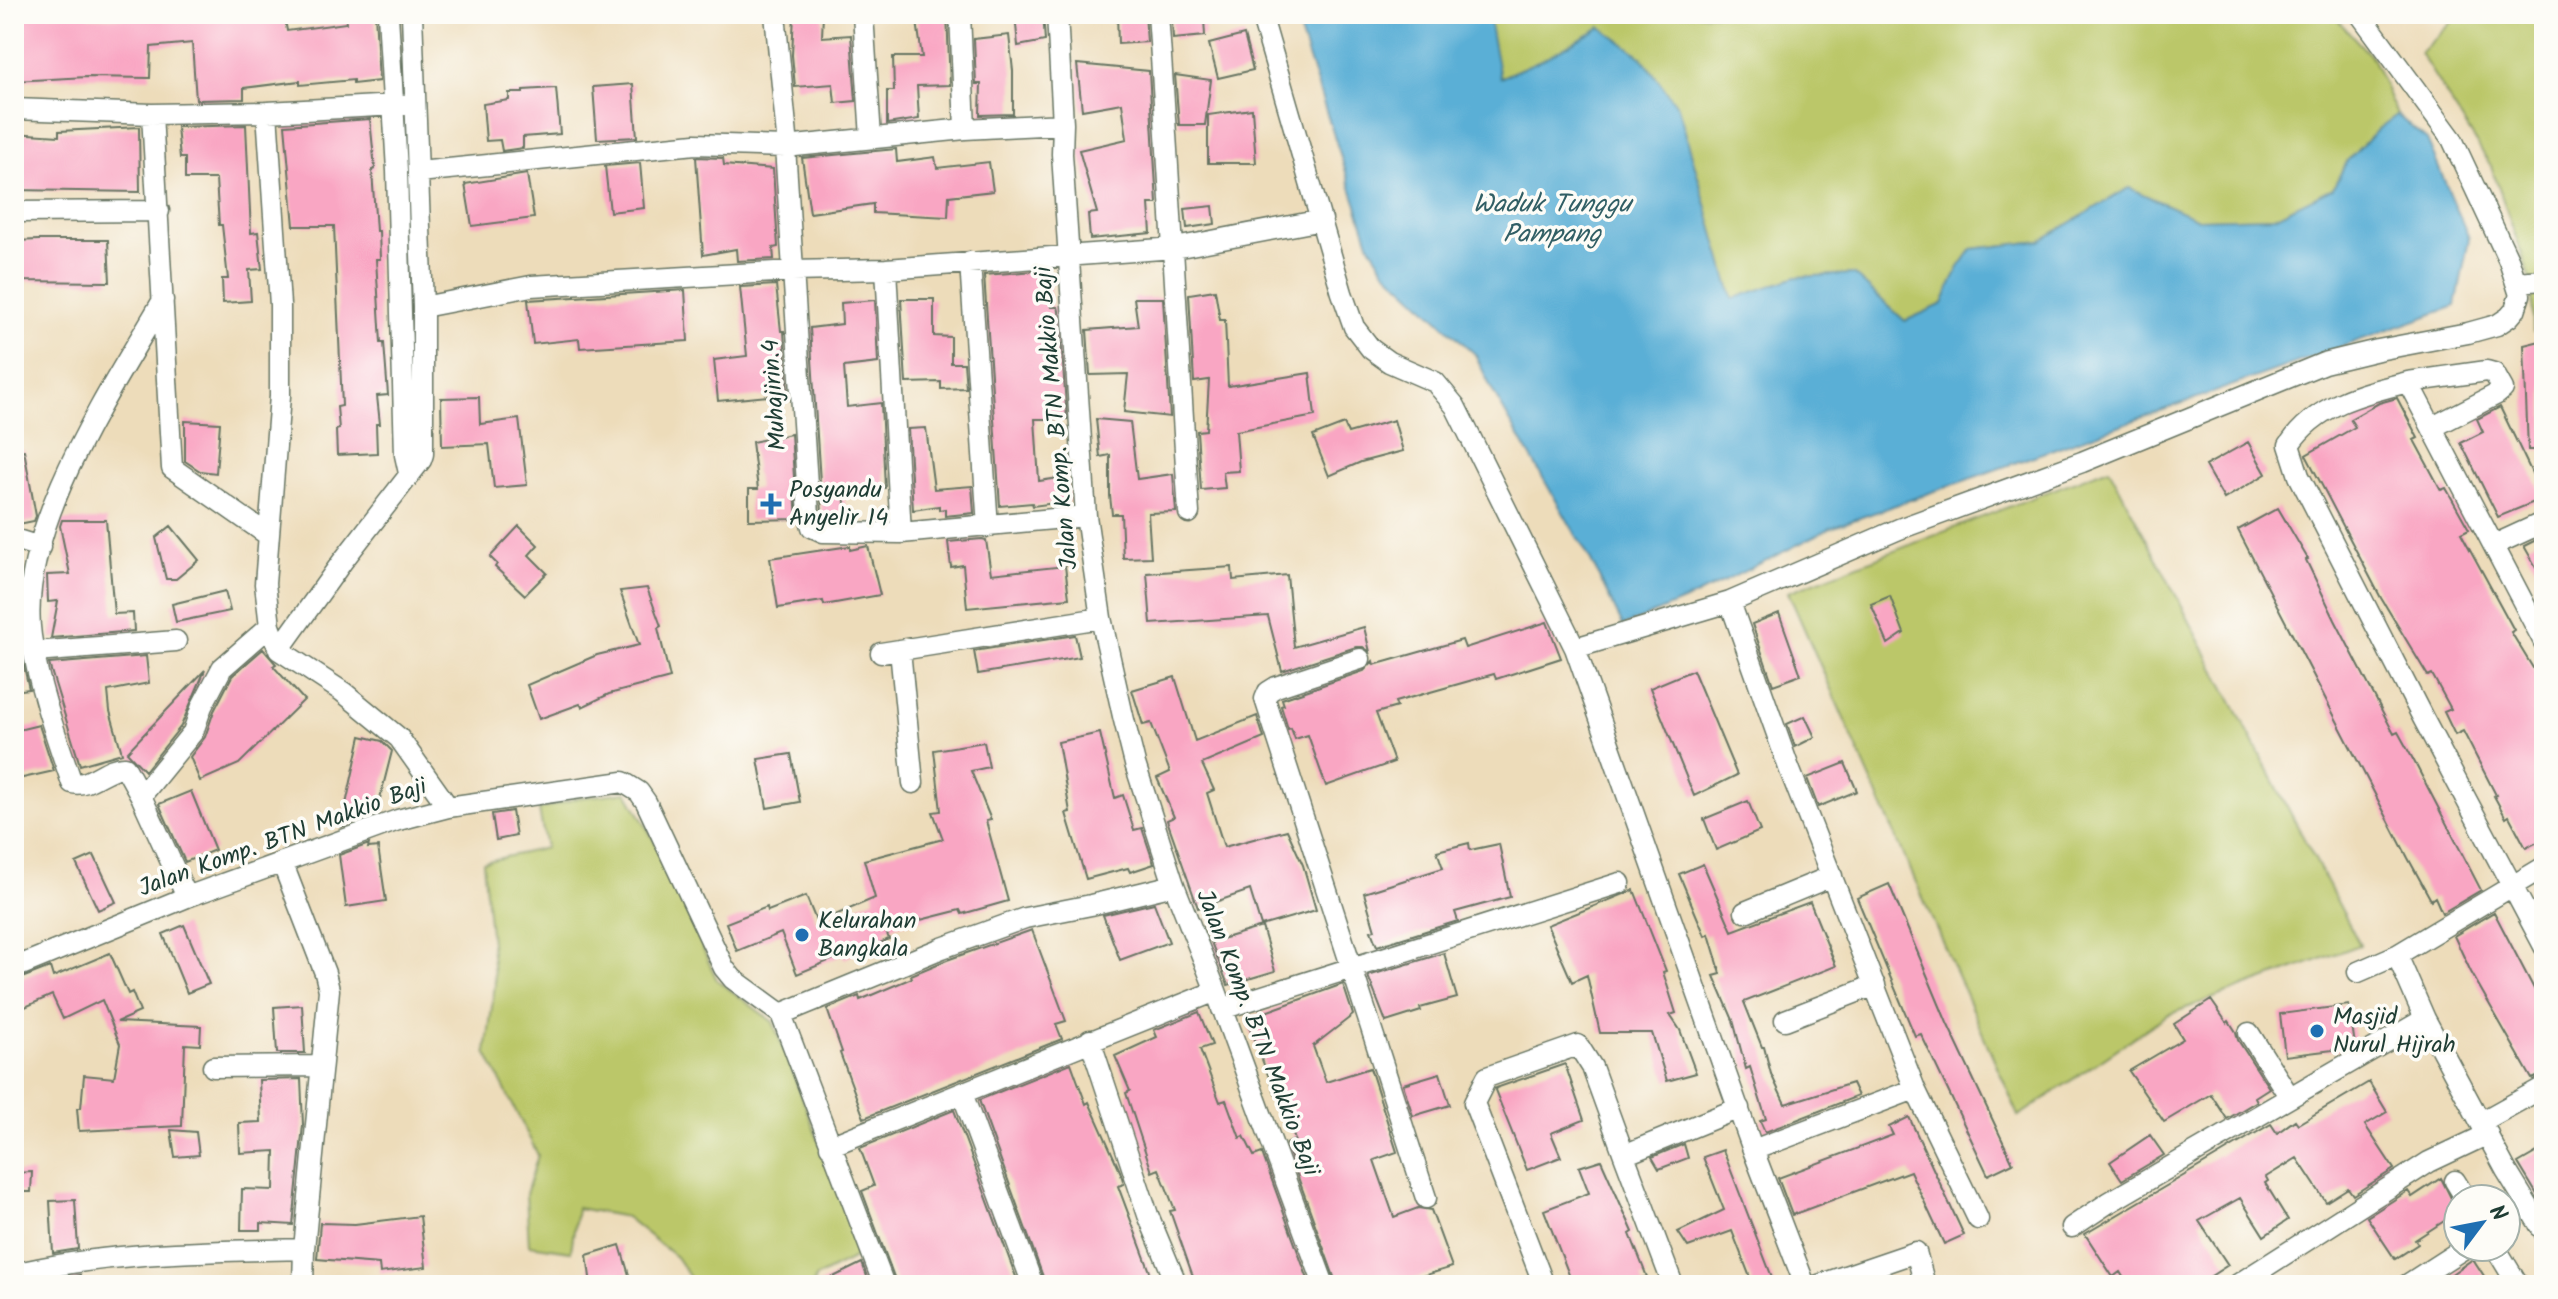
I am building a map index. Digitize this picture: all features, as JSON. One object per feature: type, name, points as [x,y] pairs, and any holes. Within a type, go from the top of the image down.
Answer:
[{"type":"street","points":[[388,14],[397,171],[405,455],[409,473]]},
{"type":"street","points":[[279,650],[423,454],[423,307],[412,14]]},
{"type":"street","points":[[775,14],[792,271]]},
{"type":"street","points":[[863,14],[871,138]]},
{"type":"street","points":[[960,14],[965,129]]},
{"type":"street","name":"Jalan Komp. BTN Makkio Baji","points":[[1057,14],[1062,154],[1086,516],[1101,618],[1135,764],[1174,885],[1324,1285]]},
{"type":"street","points":[[1158,14],[1175,248],[1175,298],[1189,513]]},
{"type":"street","points":[[1261,14],[1354,327],[1371,349],[1389,362],[1435,382],[1455,406],[1575,648],[1753,1150],[1805,1285]]},
{"type":"street","points":[[1575,648],[1730,602],[1899,529],[2082,462],[2324,363],[2497,325],[2509,317],[2519,303],[2516,282],[2452,139],[2360,14]]},
{"type":"street","points":[[14,109],[152,114],[415,104]]},
{"type":"street","points":[[267,112],[280,305],[274,501],[265,584],[270,626],[279,650],[343,692],[399,738],[448,807]]},
{"type":"street","points":[[152,114],[172,468],[268,535]]},
{"type":"street","points":[[419,172],[695,144],[786,147],[965,129],[1063,124]]},
{"type":"street","points":[[14,212],[159,211]]},
{"type":"street","points":[[423,307],[531,286],[792,271],[886,269],[1175,248],[1322,220]]},
{"type":"street","points":[[970,262],[988,527]]},
{"type":"street","points":[[886,269],[901,533]]},
{"type":"street","name":"Muhajirin.4","points":[[792,271],[810,523],[816,530],[901,533],[1086,516]]},
{"type":"street","points":[[2516,282],[2544,280]]},
{"type":"street","points":[[163,300],[71,460],[40,547],[30,610],[35,652],[53,726],[72,783],[82,784],[120,766],[125,767],[187,897]]},
{"type":"street","points":[[2433,427],[2497,394],[2503,389],[2503,384],[2494,373],[2487,371],[2408,382],[2340,402],[2312,418],[2289,445],[2299,476],[2544,946]]},
{"type":"street","points":[[2408,382],[2544,642]]},
{"type":"street","points":[[2494,545],[2544,522]]},
{"type":"street","points":[[14,539],[40,547]]},
{"type":"street","points":[[1730,602],[1915,1089],[1978,1219]]},
{"type":"street","points":[[913,783],[891,652],[1101,618]]},
{"type":"street","points":[[141,796],[193,732],[202,706],[222,668],[270,626]]},
{"type":"street","points":[[35,652],[176,641]]},
{"type":"street","points":[[1360,659],[1276,687],[1268,692],[1265,699],[1426,1198]]},
{"type":"street","name":"Jalan Komp. BTN Makkio Baji","points":[[14,968],[187,897],[398,820],[448,807],[613,782],[632,786],[646,802],[724,968],[733,979],[781,1014]]},
{"type":"street","points":[[282,862],[329,990],[303,1285]]},
{"type":"street","points":[[2358,972],[2390,958],[2544,867]]},
{"type":"street","points":[[1745,912],[1832,876]]},
{"type":"street","points":[[830,1146],[1090,1040],[1219,1000],[1353,968],[1620,883]]},
{"type":"street","points":[[884,1285],[781,1014],[942,948],[1025,918],[1174,885]]},
{"type":"street","points":[[2390,958],[2419,1022],[2544,1232]]},
{"type":"street","points":[[1785,1020],[1875,985]]},
{"type":"street","points":[[2072,1227],[2289,1096],[2419,1022]]},
{"type":"street","points":[[2249,1033],[2289,1096]]},
{"type":"street","points":[[1090,1040],[1148,1215],[1177,1285]]},
{"type":"street","points":[[1544,1285],[1474,1103],[1487,1077],[1578,1045],[1592,1067],[1673,1285]]},
{"type":"street","points":[[213,1067],[321,1066]]},
{"type":"street","points":[[2237,1285],[2395,1182],[2459,1147],[2544,1087]]},
{"type":"street","points":[[1753,1150],[1915,1089]]},
{"type":"street","points":[[962,1093],[1033,1285]]},
{"type":"street","points":[[1624,1155],[1739,1108]]},
{"type":"street","points":[[14,1274],[78,1260],[133,1254],[304,1249]]},
{"type":"street","points":[[1819,1285],[1916,1252],[1925,1285]]},
{"type":"street","points":[[2407,1285],[2442,1262]]},
{"type":"street","points":[[2505,1263],[2518,1285]]},
{"type":"green space","points":[[1488,14],[2332,14],[2372,57],[2397,115],[2378,129],[2347,161],[2333,188],[2274,217],[2198,219],[2129,188],[2040,241],[1972,249],[1958,269],[1943,304],[1905,321],[1853,274],[1796,277],[1733,299],[1678,107],[1543,59],[1499,78]]},
{"type":"green space","points":[[2460,14],[2544,14],[2544,329],[2533,332],[2532,283],[2491,166],[2420,53]]},
{"type":"green space","points":[[2109,468],[2360,945],[2167,1015],[2019,1116],[1788,592]]},
{"type":"green space","points":[[627,792],[655,842],[717,980],[773,1022],[862,1254],[815,1278],[813,1285],[695,1285],[676,1257],[626,1217],[577,1208],[571,1251],[529,1245],[526,1194],[538,1155],[486,1052],[495,984],[483,862],[546,848],[539,810],[577,798]]},
{"type":"water","name":"Waduk Tunggu Pampang","points":[[1294,14],[1488,14],[1500,78],[1543,59],[1601,27],[1641,56],[1678,107],[1733,299],[1796,277],[1853,274],[1905,321],[1943,304],[1958,269],[1972,249],[2040,241],[2129,188],[2198,219],[2274,217],[2333,188],[2347,161],[2378,129],[2397,115],[2427,140],[2469,238],[2456,306],[1831,528],[1695,596],[1623,626],[1590,559],[1492,390],[1475,354],[1385,270],[1370,245]]},
{"type":"building","points":[[14,14],[142,18],[141,14],[241,14],[242,18],[284,14],[287,31],[346,23],[345,14],[375,14],[379,81],[300,85],[300,81],[244,88],[244,99],[196,100],[192,43],[151,47],[150,78],[14,81]]},
{"type":"building","points":[[794,14],[823,14],[822,37],[851,35],[856,101],[835,103],[833,84],[795,87],[792,55]]},
{"type":"building","points":[[916,14],[947,14],[950,85],[917,86],[919,119],[887,124],[887,91],[894,91],[893,57],[922,57]]},
{"type":"building","points":[[1015,14],[1043,14],[1045,41],[1018,46]]},
{"type":"building","points":[[1117,14],[1145,14],[1147,42],[1118,44]]},
{"type":"building","points":[[1204,18],[1205,36],[1173,39],[1172,21]]},
{"type":"building","points":[[1009,35],[1013,114],[980,115],[981,84],[976,84],[974,39]]},
{"type":"building","points":[[1244,35],[1253,70],[1218,78],[1209,44]]},
{"type":"building","points":[[1077,64],[1149,71],[1157,204],[1149,204],[1151,233],[1090,239],[1088,214],[1097,213],[1079,150],[1127,139],[1122,103],[1082,110]]},
{"type":"building","points":[[1175,75],[1211,80],[1205,125],[1179,125]]},
{"type":"building","points":[[633,84],[637,137],[597,139],[593,87]]},
{"type":"building","points":[[556,88],[560,134],[523,137],[523,148],[502,151],[500,140],[486,141],[483,104],[509,100],[509,93]]},
{"type":"building","points":[[1252,109],[1256,163],[1208,163],[1208,115]]},
{"type":"building","points":[[370,119],[376,231],[379,231],[380,259],[376,259],[381,343],[384,343],[388,395],[377,396],[380,424],[376,424],[377,453],[337,455],[337,407],[342,406],[334,226],[294,226],[285,125]]},
{"type":"building","points":[[246,125],[251,233],[258,232],[262,269],[249,270],[251,301],[223,303],[222,279],[228,279],[222,225],[219,225],[216,179],[185,179],[185,158],[180,158],[177,127]]},
{"type":"building","points":[[139,127],[140,192],[14,190],[14,133],[59,136],[59,131]]},
{"type":"building","points":[[896,149],[897,162],[935,157],[937,168],[989,162],[993,191],[949,196],[948,217],[873,213],[873,204],[810,213],[802,158]]},
{"type":"building","points":[[696,157],[723,158],[724,165],[773,169],[778,247],[773,248],[774,259],[737,261],[736,249],[703,255]]},
{"type":"building","points":[[640,163],[644,208],[610,212],[605,166]]},
{"type":"building","points":[[527,174],[534,218],[472,226],[465,184]]},
{"type":"building","points":[[1213,206],[1215,224],[1187,228],[1185,209]]},
{"type":"building","points":[[108,240],[110,282],[14,281],[14,241]]},
{"type":"building","points":[[1048,270],[1051,307],[1058,307],[1059,311],[1067,419],[1035,419],[1039,481],[1066,477],[1070,501],[1000,506],[984,275]]},
{"type":"building","points":[[776,285],[781,331],[784,331],[788,394],[718,401],[714,360],[747,356],[740,287]]},
{"type":"building","points":[[685,290],[688,341],[580,348],[579,339],[533,344],[528,300]]},
{"type":"building","points":[[1215,290],[1220,320],[1225,320],[1228,386],[1310,373],[1315,416],[1236,431],[1239,471],[1223,472],[1225,488],[1201,490],[1197,431],[1206,430],[1209,380],[1194,382],[1189,294]]},
{"type":"building","points":[[1134,298],[1163,298],[1170,417],[1124,412],[1128,374],[1090,375],[1087,330],[1138,326]]},
{"type":"building","points":[[901,299],[934,299],[934,336],[951,337],[951,363],[964,363],[966,388],[941,389],[941,382],[906,383]]},
{"type":"building","points":[[875,300],[878,363],[844,367],[847,407],[881,403],[885,488],[844,494],[847,519],[826,519],[822,513],[810,328],[842,324],[841,303]]},
{"type":"building","points":[[2544,340],[2544,450],[2528,450],[2524,345]]},
{"type":"building","points":[[479,397],[480,424],[519,419],[527,485],[494,488],[489,444],[442,446],[441,398]]},
{"type":"building","points":[[2397,398],[2418,438],[2414,440],[2441,490],[2446,488],[2469,529],[2461,533],[2514,630],[2511,632],[2544,686],[2544,839],[2526,848],[2494,796],[2463,731],[2455,735],[2444,712],[2451,709],[2432,674],[2428,676],[2381,598],[2306,455],[2355,427],[2350,419],[2379,403]]},
{"type":"building","points":[[2500,407],[2544,498],[2498,517],[2461,443],[2483,432],[2477,419]]},
{"type":"building","points":[[1096,419],[1130,422],[1137,479],[1173,474],[1176,512],[1148,513],[1151,557],[1123,558],[1121,514],[1112,514],[1110,455],[1100,457]]},
{"type":"building","points":[[1394,420],[1403,451],[1361,462],[1329,476],[1313,436],[1344,424],[1348,433]]},
{"type":"building","points":[[185,421],[220,423],[216,473],[200,471],[185,461]]},
{"type":"building","points":[[926,428],[934,489],[972,486],[974,513],[945,516],[945,509],[939,510],[939,506],[913,510],[908,429]]},
{"type":"building","points":[[791,434],[797,519],[749,520],[749,489],[758,489],[752,442]]},
{"type":"building","points":[[2248,442],[2266,474],[2224,499],[2205,466]]},
{"type":"building","points":[[24,450],[36,516],[34,521],[14,525],[14,451]]},
{"type":"building","points":[[2278,508],[2308,559],[2335,620],[2394,734],[2398,732],[2481,890],[2442,913],[2435,897],[2431,900],[2408,858],[2238,530]]},
{"type":"building","points":[[62,520],[106,520],[114,614],[133,613],[134,631],[51,638],[58,601],[48,602],[47,575],[70,574],[60,526]]},
{"type":"building","points":[[171,526],[199,560],[176,579],[166,579],[156,538]]},
{"type":"building","points":[[519,526],[538,545],[529,555],[547,573],[525,595],[495,567],[497,564],[490,557]]},
{"type":"building","points":[[2544,536],[2544,581],[2524,546]]},
{"type":"building","points":[[986,540],[991,574],[1065,566],[1069,598],[967,608],[963,565],[951,567],[948,542]]},
{"type":"building","points":[[850,546],[850,550],[868,546],[880,595],[824,605],[823,601],[778,608],[770,558]]},
{"type":"building","points":[[1232,567],[1233,580],[1287,575],[1294,647],[1364,627],[1370,652],[1356,647],[1282,671],[1268,616],[1151,624],[1147,573]]},
{"type":"building","points":[[647,588],[661,626],[658,628],[670,678],[609,694],[582,707],[580,704],[539,719],[527,685],[597,655],[639,645],[620,591]]},
{"type":"building","points":[[225,591],[230,611],[176,622],[172,604]]},
{"type":"building","points":[[1890,596],[1904,633],[1888,644],[1871,604]]},
{"type":"building","points":[[1779,613],[1801,675],[1773,685],[1752,624]]},
{"type":"building","points":[[1547,622],[1561,658],[1496,679],[1494,674],[1395,702],[1397,707],[1376,713],[1394,762],[1326,786],[1308,735],[1295,739],[1291,728],[1288,729],[1282,699],[1364,671],[1373,661],[1374,665],[1462,640],[1465,648]]},
{"type":"building","points":[[1075,635],[1080,657],[978,674],[974,651]]},
{"type":"building","points":[[263,649],[276,664],[273,666],[304,700],[239,764],[200,781],[190,757],[205,737],[232,676]]},
{"type":"building","points":[[21,653],[29,689],[14,691],[14,654]]},
{"type":"building","points":[[146,656],[149,683],[108,691],[110,711],[122,753],[80,765],[49,664]]},
{"type":"building","points":[[205,670],[181,726],[145,771],[127,752]]},
{"type":"building","points":[[1693,670],[1737,775],[1694,796],[1650,688]]},
{"type":"building","points":[[1175,677],[1195,741],[1257,716],[1264,738],[1202,764],[1214,790],[1207,793],[1224,847],[1287,830],[1303,865],[1316,910],[1261,926],[1250,890],[1198,908],[1167,820],[1174,817],[1157,778],[1170,772],[1151,723],[1143,725],[1132,690]]},
{"type":"building","points":[[1805,716],[1815,737],[1795,747],[1787,724]]},
{"type":"building","points":[[39,725],[54,771],[14,780],[14,731]]},
{"type":"building","points":[[1100,733],[1115,798],[1123,795],[1134,830],[1142,828],[1154,864],[1130,872],[1128,868],[1086,879],[1066,813],[1070,812],[1058,742]]},
{"type":"building","points":[[361,736],[382,741],[392,751],[376,814],[341,827]]},
{"type":"building","points":[[984,742],[989,767],[971,771],[991,820],[986,821],[1008,901],[962,914],[960,910],[885,929],[889,939],[844,959],[843,955],[797,974],[781,933],[737,951],[726,923],[767,907],[768,911],[806,896],[817,923],[875,898],[864,860],[943,839],[933,812],[941,811],[934,750]]},
{"type":"building","points":[[791,754],[800,802],[767,808],[758,759]]},
{"type":"building","points":[[1845,763],[1857,791],[1818,807],[1807,778]]},
{"type":"building","points":[[191,791],[215,850],[185,862],[159,804]]},
{"type":"building","points":[[1748,801],[1760,831],[1716,850],[1704,819]]},
{"type":"building","points":[[512,811],[516,836],[496,840],[492,814]]},
{"type":"building","points":[[1469,843],[1470,850],[1499,844],[1510,897],[1455,912],[1458,921],[1377,946],[1364,893],[1443,868],[1437,851]]},
{"type":"building","points":[[369,844],[368,848],[378,847],[386,901],[346,907],[339,855]]},
{"type":"building","points":[[94,855],[116,902],[98,910],[76,863]]},
{"type":"building","points":[[1703,864],[1732,931],[1810,902],[1836,966],[1744,1002],[1785,1104],[1852,1083],[1858,1096],[1765,1132],[1760,1121],[1766,1119],[1750,1067],[1746,1069],[1733,1020],[1714,976],[1721,974],[1709,934],[1705,936],[1679,874]]},
{"type":"building","points":[[1889,884],[1947,1023],[2013,1163],[1988,1175],[1921,1034],[1915,1036],[1857,898]]},
{"type":"building","points":[[1634,890],[1666,971],[1663,972],[1676,1013],[1670,1015],[1680,1030],[1696,1073],[1667,1081],[1652,1033],[1600,1033],[1587,975],[1572,982],[1547,925]]},
{"type":"building","points":[[1154,903],[1169,942],[1120,960],[1103,915]]},
{"type":"building","points":[[2494,912],[2544,1008],[2544,1074],[2532,1079],[2454,936]]},
{"type":"building","points":[[184,925],[209,984],[187,993],[163,934]]},
{"type":"building","points":[[1262,927],[1275,971],[1228,985],[1211,942]]},
{"type":"building","points":[[1032,930],[1066,1021],[1056,1024],[1062,1039],[864,1118],[827,1009],[859,996],[860,1000],[947,960]]},
{"type":"building","points":[[110,953],[128,994],[132,992],[140,1012],[117,1022],[201,1026],[200,1045],[185,1044],[182,1126],[79,1131],[77,1108],[81,1108],[84,1075],[114,1078],[120,1044],[102,1000],[63,1019],[52,995],[14,1012],[14,981],[50,967],[53,977]]},
{"type":"building","points":[[1444,953],[1457,998],[1386,1022],[1368,976]]},
{"type":"building","points":[[1343,984],[1353,1015],[1313,1046],[1326,1082],[1370,1068],[1397,1152],[1374,1160],[1394,1217],[1418,1208],[1431,1210],[1452,1267],[1393,1285],[1389,1276],[1367,1285],[1337,1285],[1286,1144],[1295,1140],[1279,1094],[1276,1095],[1246,1019]]},
{"type":"building","points":[[2211,1000],[2227,1023],[2229,1021],[2269,1088],[2255,1097],[2257,1101],[2227,1119],[2211,1094],[2164,1122],[2129,1071],[2183,1039],[2174,1024]]},
{"type":"building","points":[[302,1005],[305,1053],[277,1053],[274,1007]]},
{"type":"building","name":"Masjid Nurul Hijrah","points":[[2349,1005],[2355,1045],[2285,1056],[2280,1014]]},
{"type":"building","points":[[1199,1012],[1212,1045],[1200,1049],[1220,1102],[1226,1100],[1240,1138],[1244,1136],[1254,1156],[1262,1153],[1310,1285],[1196,1285],[1170,1211],[1175,1210],[1159,1169],[1152,1172],[1126,1093],[1130,1091],[1115,1056],[1157,1037],[1154,1030]]},
{"type":"building","points":[[1071,1063],[1086,1104],[1089,1102],[1120,1171],[1124,1184],[1118,1186],[1155,1285],[1046,1285],[979,1100]]},
{"type":"building","points":[[1565,1064],[1584,1120],[1551,1133],[1561,1157],[1527,1170],[1495,1090]]},
{"type":"building","points":[[1440,1073],[1450,1105],[1413,1116],[1403,1084]]},
{"type":"building","points":[[301,1079],[303,1125],[293,1225],[261,1223],[261,1230],[241,1230],[242,1189],[274,1190],[275,1151],[240,1153],[239,1123],[261,1122],[259,1080]]},
{"type":"building","points":[[2369,1082],[2387,1112],[2365,1125],[2394,1169],[2353,1195],[2348,1188],[2326,1202],[2297,1158],[2266,1177],[2268,1181],[2265,1183],[2288,1220],[2264,1236],[2240,1198],[2199,1221],[2228,1265],[2197,1285],[2128,1285],[2120,1272],[2113,1277],[2085,1234],[2271,1124],[2277,1133],[2295,1120],[2298,1124]]},
{"type":"building","points":[[954,1110],[1019,1285],[897,1285],[862,1191],[874,1186],[860,1148]]},
{"type":"building","points":[[1909,1117],[1964,1235],[1944,1244],[1910,1171],[1792,1215],[1778,1178],[1893,1135],[1889,1127]]},
{"type":"building","points":[[171,1130],[196,1132],[199,1155],[175,1157]]},
{"type":"building","points":[[2150,1135],[2164,1155],[2122,1180],[2110,1162]]},
{"type":"building","points":[[1684,1144],[1688,1158],[1659,1169],[1652,1157]]},
{"type":"building","points":[[2544,1148],[2544,1206],[2518,1163]]},
{"type":"building","points":[[1723,1150],[1775,1285],[1753,1285],[1732,1231],[1688,1247],[1678,1232],[1724,1210],[1703,1157]]},
{"type":"building","points":[[1601,1160],[1633,1232],[1630,1234],[1647,1277],[1641,1278],[1644,1285],[1573,1285],[1544,1210],[1589,1193],[1579,1167]]},
{"type":"building","points":[[32,1172],[31,1192],[14,1192],[14,1173]]},
{"type":"building","points":[[2441,1178],[2442,1222],[2415,1240],[2418,1244],[2395,1259],[2367,1217],[2408,1191],[2412,1197]]},
{"type":"building","points":[[75,1200],[78,1249],[53,1253],[50,1201]]},
{"type":"building","points":[[420,1216],[426,1267],[380,1273],[379,1264],[317,1259],[320,1223],[355,1224]]},
{"type":"building","points":[[620,1245],[632,1285],[591,1285],[587,1255]]},
{"type":"building","points":[[862,1263],[870,1285],[817,1285]]},
{"type":"building","points":[[2467,1263],[2476,1263],[2490,1285],[2436,1285]]},
{"type":"building","points":[[80,1275],[80,1285],[55,1285],[55,1279]]},
{"type":"place","name":"Posyandu Anyelir 14","points":[[771,504]]},
{"type":"place","name":"Kelurahan Bangkala","points":[[802,935]]},
{"type":"place","name":"Masjid Nurul Hijrah","points":[[2317,1031]]}]
